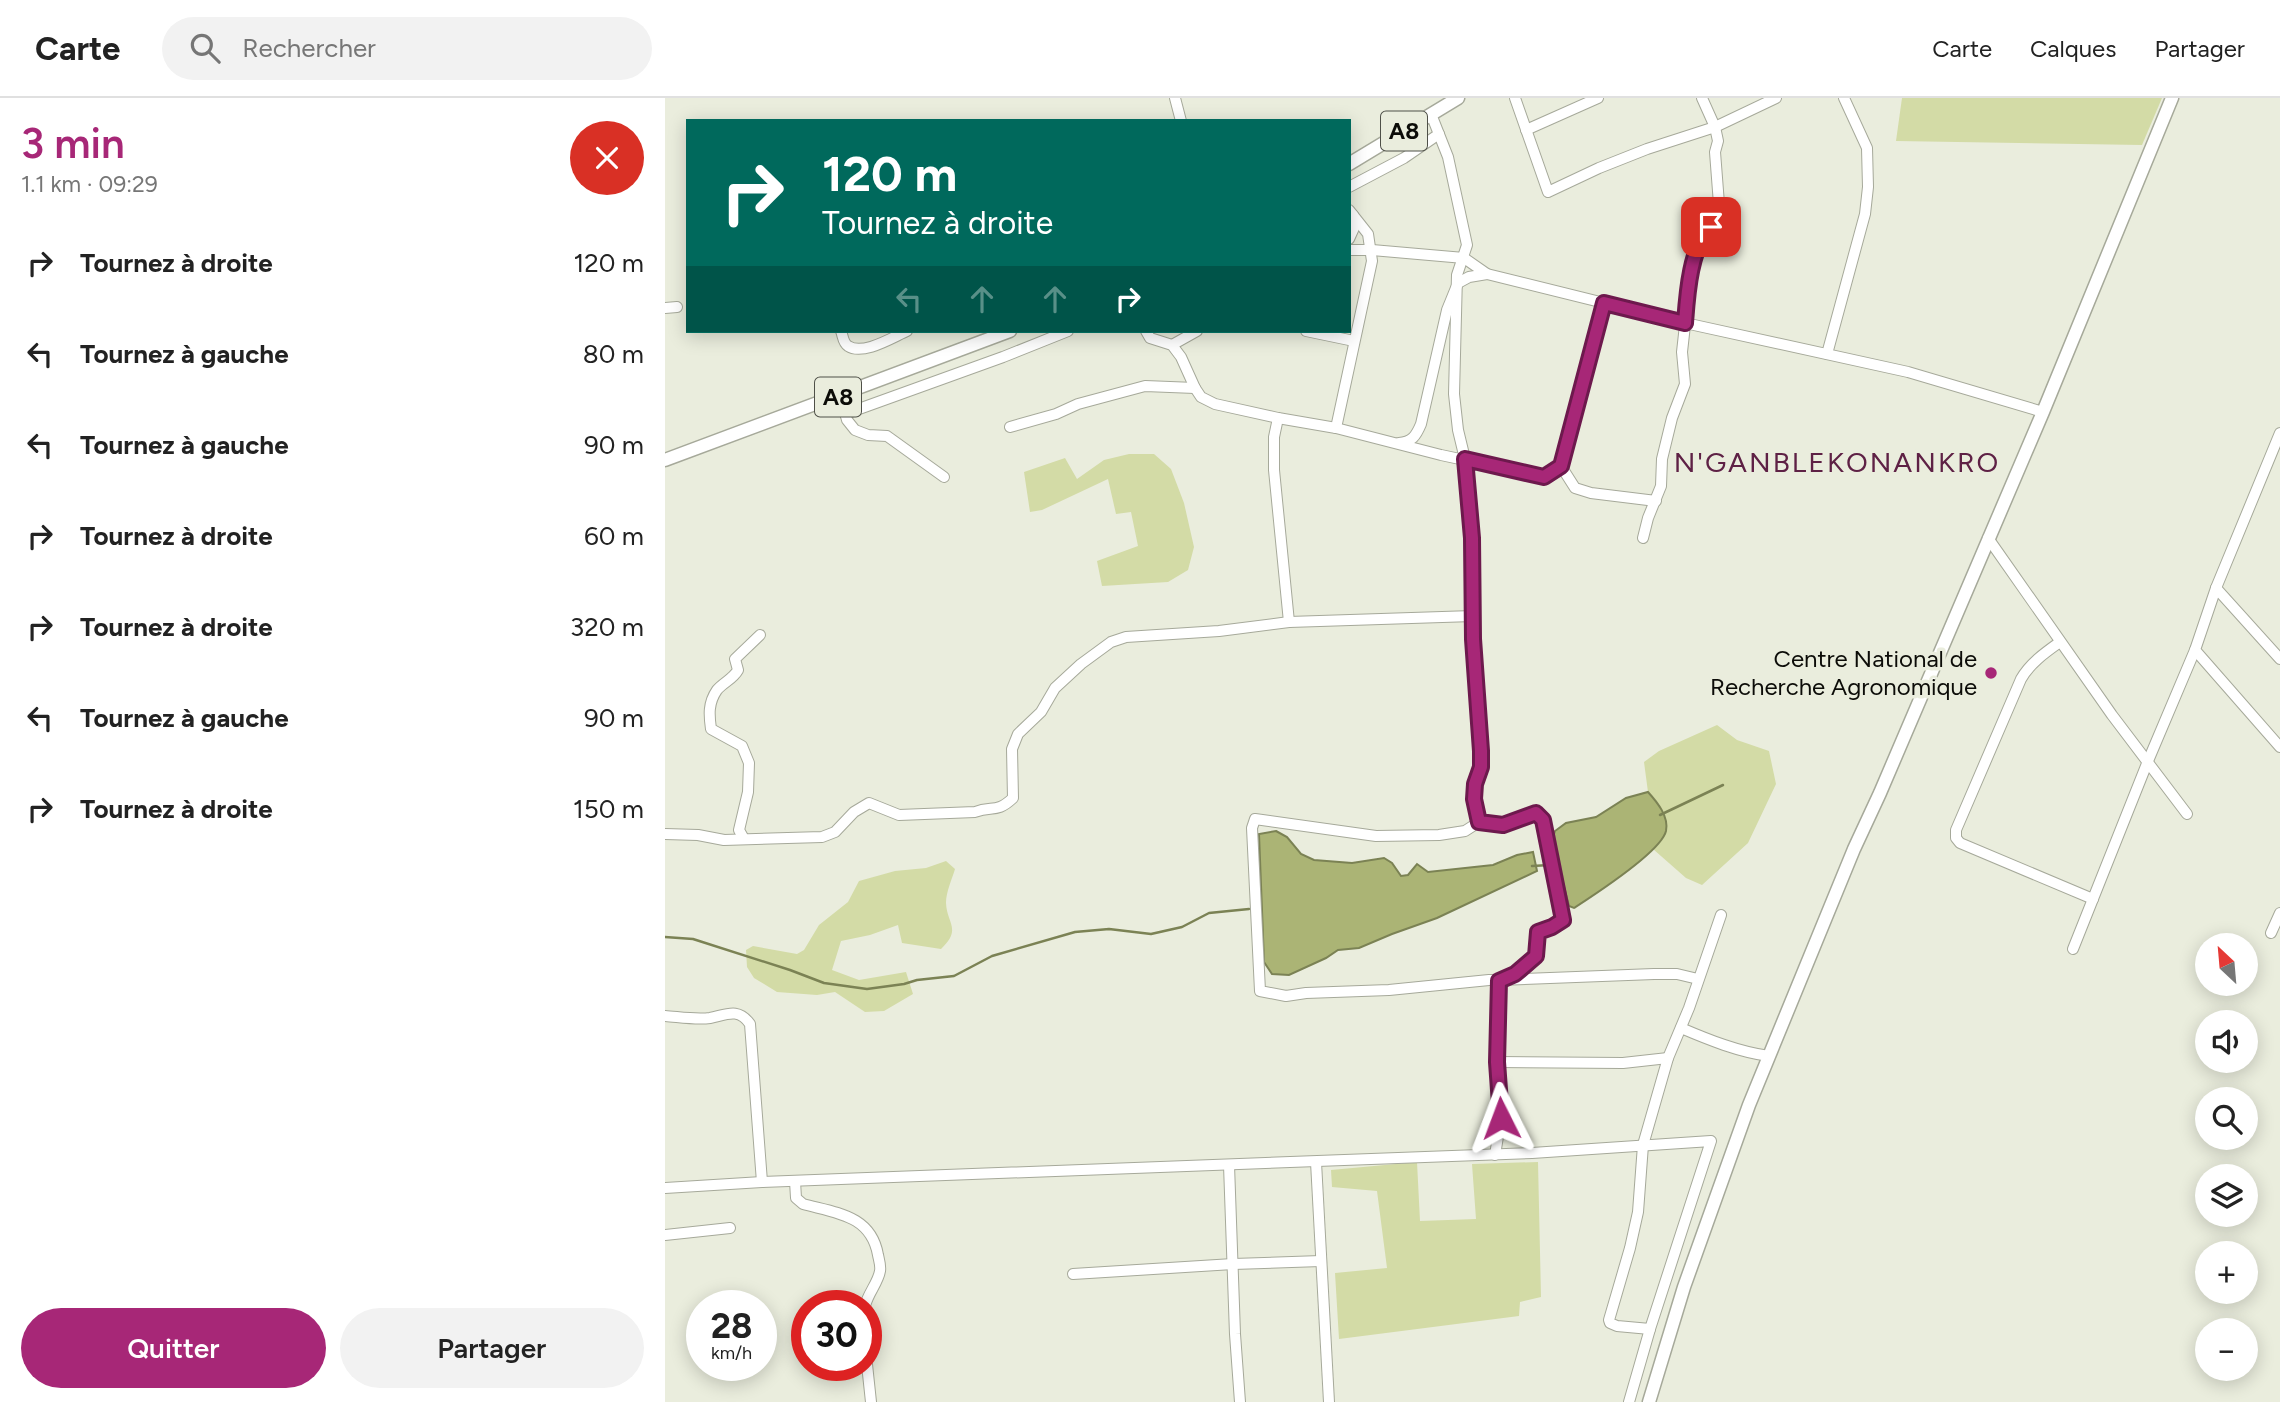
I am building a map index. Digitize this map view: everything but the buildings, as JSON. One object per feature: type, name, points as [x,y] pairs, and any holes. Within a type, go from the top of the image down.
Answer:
[{"type":"main road","name":"A8","points":[[1351,163],[1458,98]]},
{"type":"main road","points":[[1649,1402],[1730,1156],[1769,1056],[1854,849],[2043,412],[2172,98]]},
{"type":"main road","name":"A8","points":[[665,460],[1005,333]]},
{"type":"street","points":[[1175,98],[1180,119]]},
{"type":"street","points":[[1515,98],[1548,191],[1637,152],[1715,127],[1776,98]]},
{"type":"street","points":[[1526,130],[1598,98]]},
{"type":"street","points":[[1643,538],[1661,486],[1667,439],[1685,384],[1682,352],[1691,271],[1701,238],[1716,220],[1719,204],[1715,152],[1718,141],[1702,98]]},
{"type":"street","points":[[1827,354],[1865,214],[1868,187],[1867,148],[1844,98]]},
{"type":"street","points":[[1431,114],[1448,157],[1468,245],[1457,275],[1454,394],[1465,459],[1472,538],[1473,616],[1481,759],[1474,799],[1479,822]]},
{"type":"street","points":[[1351,186],[1404,158],[1439,134]]},
{"type":"street","points":[[1351,213],[1354,228],[1351,235]]},
{"type":"street","points":[[1336,428],[1370,277],[1372,250],[1368,234],[1351,213]]},
{"type":"street","points":[[1351,250],[1464,258],[1487,274],[1685,323],[1909,372],[2043,412]]},
{"type":"street","points":[[1396,443],[1407,442],[1415,437],[1421,424],[1447,310],[1458,283],[1469,277],[1487,274]]},
{"type":"street","points":[[1147,333],[1150,338],[1171,345],[1181,357],[1201,397],[1215,404],[1336,428],[1544,477],[1561,466],[1604,303]]},
{"type":"street","points":[[665,308],[677,307]]},
{"type":"street","points":[[842,333],[850,348],[869,348],[903,333]]},
{"type":"street","points":[[845,414],[992,362],[1062,333]]},
{"type":"street","points":[[1171,345],[1193,333]]},
{"type":"street","points":[[1316,333],[1354,341]]},
{"type":"street","points":[[1010,427],[1056,414],[1078,404],[1145,386],[1195,388]]},
{"type":"street","points":[[846,394],[845,414],[855,430],[868,435],[887,436],[944,477]]},
{"type":"street","points":[[1278,418],[1274,436],[1274,470],[1289,622]]},
{"type":"street","points":[[2073,949],[2280,433]]},
{"type":"street","points":[[1561,466],[1575,488],[1591,493],[1656,501]]},
{"type":"street","points":[[1988,538],[2060,642],[2187,814]]},
{"type":"street","points":[[2216,588],[2280,659]]},
{"type":"street","points":[[665,834],[698,835],[723,840],[822,836],[835,832],[854,812],[869,803],[899,815],[975,812],[983,808],[1003,807],[1013,798],[1012,749],[1018,734],[1041,712],[1055,688],[1081,664],[1111,642],[1126,637],[1219,631],[1289,622],[1473,616]]},
{"type":"street","points":[[744,839],[739,830],[748,792],[749,763],[742,746],[711,729],[708,712],[717,690],[734,677],[738,670],[735,659],[760,635]]},
{"type":"street","points":[[2060,642],[2025,673],[1956,830],[1956,838],[1960,843],[2093,899]]},
{"type":"street","points":[[2195,650],[2280,747]]},
{"type":"street","points":[[1499,981],[1515,974],[1536,956],[1538,932],[1563,920],[1543,820],[1536,813],[1503,825],[1479,822],[1465,831],[1439,835],[1376,836],[1255,819],[1252,828],[1260,991],[1286,996],[1499,981],[1654,974],[1677,974],[1698,979]]},
{"type":"street","points":[[2271,933],[2280,912]]},
{"type":"street","points":[[1650,1329],[1617,1326],[1609,1320],[1638,1212],[1643,1145],[1668,1058],[1721,915]]},
{"type":"street","points":[[1495,1155],[1501,1118],[1497,1062],[1499,981]]},
{"type":"street","points":[[665,1016],[710,1018],[735,1013],[750,1024],[762,1182]]},
{"type":"street","points":[[1681,1028],[1757,1055],[1769,1056]]},
{"type":"street","points":[[1497,1062],[1623,1063],[1668,1058]]},
{"type":"street","points":[[665,1188],[762,1182],[1495,1155],[1711,1142],[1629,1402]]},
{"type":"street","points":[[1316,1162],[1329,1402]]},
{"type":"street","points":[[1229,1165],[1240,1402]]},
{"type":"street","points":[[795,1181],[796,1198],[803,1204],[858,1220],[869,1231],[876,1244],[881,1269],[870,1290]]},
{"type":"street","points":[[665,1235],[730,1228]]},
{"type":"street","points":[[1073,1274],[1321,1261]]},
{"type":"street","points":[[869,1381],[871,1402]]},
{"type":"shaded area","points":[[1902,98],[2162,98],[2142,145],[1896,141]]},
{"type":"shaded area","points":[[1129,454],[1154,454],[1171,469],[1184,503],[1194,547],[1188,570],[1168,582],[1102,586],[1097,561],[1138,546],[1131,512],[1116,514],[1108,479],[1042,510],[1030,512],[1024,472],[1065,458],[1077,479],[1104,460]]},
{"type":"shaded area","points":[[1717,725],[1737,740],[1769,751],[1776,784],[1748,843],[1702,885],[1686,878],[1653,849],[1660,843],[1660,805],[1648,792],[1644,762],[1659,751]]},
{"type":"shaded area","points":[[1648,792],[1666,820],[1666,831],[1661,840],[1640,861],[1611,883],[1574,908],[1569,906],[1552,840],[1555,831],[1566,823],[1596,817],[1626,798]]},
{"type":"shaded area","points":[[1276,831],[1287,837],[1301,854],[1314,860],[1352,863],[1384,858],[1392,863],[1401,876],[1408,875],[1417,864],[1428,872],[1493,865],[1533,852],[1537,871],[1437,918],[1359,948],[1338,950],[1289,975],[1272,974],[1264,962],[1259,834]]},
{"type":"shaded area","points":[[946,861],[955,869],[946,903],[952,931],[941,949],[902,943],[898,925],[841,941],[832,970],[859,980],[906,972],[913,994],[884,1011],[865,1012],[835,992],[817,995],[777,992],[754,978],[747,967],[746,950],[753,946],[797,954],[804,950],[819,925],[848,902],[859,881],[895,871],[926,868]]},
{"type":"shaded area","points":[[1417,1162],[1420,1221],[1476,1219],[1472,1164],[1538,1162],[1541,1297],[1520,1302],[1519,1316],[1339,1339],[1335,1273],[1387,1268],[1377,1191],[1332,1187],[1331,1170]]},
{"type":"waterway","points":[[1660,815],[1723,785]]},
{"type":"waterway","points":[[1532,866],[1550,865]]},
{"type":"waterway","points":[[665,937],[693,939],[824,983],[867,989],[954,976],[992,956],[1075,932],[1109,929],[1151,934],[1182,927],[1209,913],[1249,909]]},
{"type":"place","name":"Centre National de Recherche Agronomique","points":[[1991,673]]},
{"type":"district","name":"N'GANBLEKONANKRO","points":[[1837,462]]},
{"type":"route","points":[[1501,1118],[1497,1062],[1499,981],[1515,974],[1536,956],[1538,932],[1563,920],[1543,820],[1536,813],[1503,825],[1479,822],[1474,799],[1475,784],[1481,767],[1481,751],[1473,639],[1472,538],[1465,459],[1544,477],[1561,466],[1604,303],[1685,323],[1691,271],[1701,238],[1711,227]]}]
